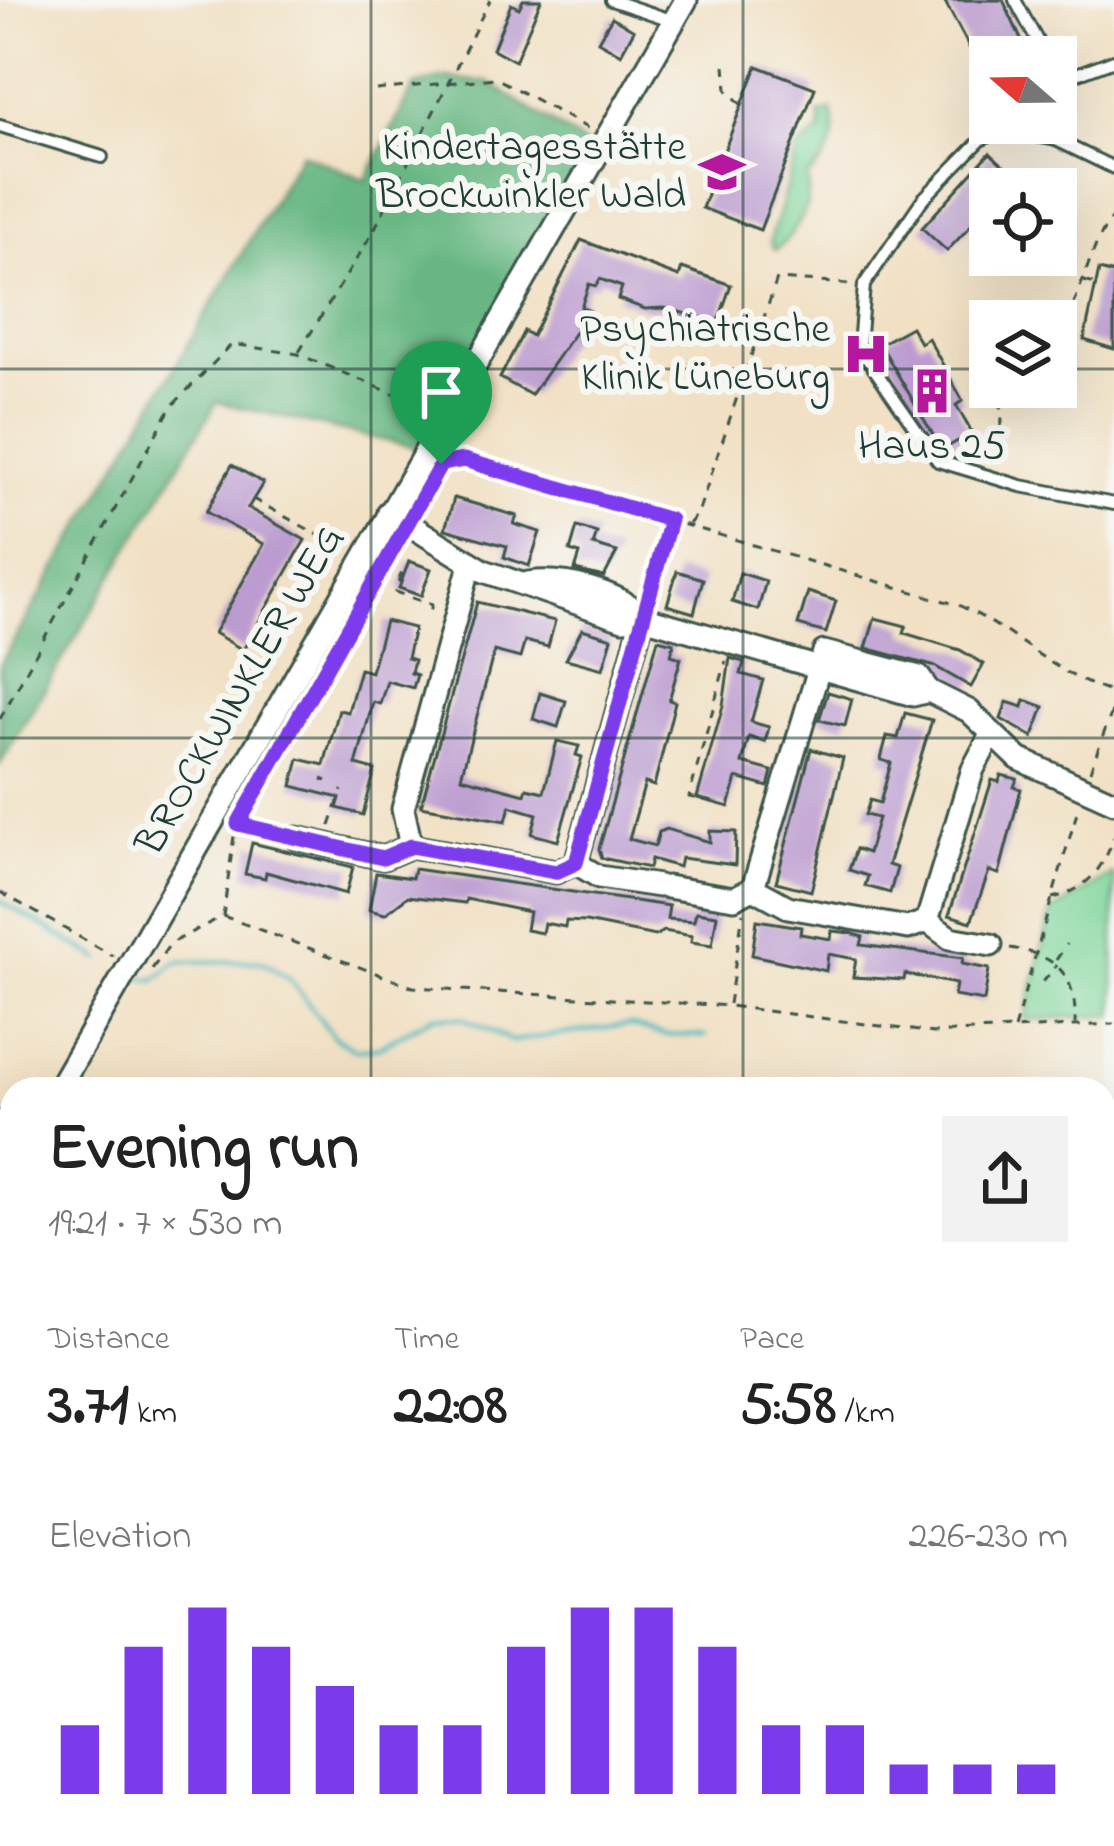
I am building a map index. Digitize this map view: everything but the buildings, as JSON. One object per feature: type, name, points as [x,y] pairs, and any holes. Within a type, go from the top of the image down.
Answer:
[{"type":"street","name":"BROCKWINKLER WEG","points":[[66,1077],[136,968],[362,558],[399,518],[435,461],[445,415],[686,0]]},
{"type":"street","points":[[399,518],[470,566],[528,583],[549,597],[604,614],[643,617],[913,695],[929,691],[969,711],[1019,759],[1114,802]]},
{"type":"street","points":[[411,846],[403,809],[470,566]]},
{"type":"street","points":[[576,863],[643,617]]},
{"type":"street","points":[[750,891],[816,667]]},
{"type":"street","points":[[927,921],[973,769],[991,735]]},
{"type":"street","points":[[297,838],[383,858],[411,846],[556,872],[576,863]]},
{"type":"street","points":[[576,863],[598,877],[663,887],[750,891],[788,907],[908,928],[927,921]]},
{"type":"street","points":[[927,921],[950,938],[991,945]]},
{"type":"lane","points":[[611,0],[674,21]]},
{"type":"lane","points":[[1015,0],[1035,36]]},
{"type":"lane","points":[[1077,74],[1114,59]]},
{"type":"lane","points":[[0,127],[102,157]]},
{"type":"lane","points":[[977,144],[944,176],[864,285],[857,328],[867,363],[928,452],[951,466],[1114,504]]},
{"type":"lane","points":[[1064,144],[1114,168]]},
{"type":"path","points":[[298,354],[371,234],[490,0]]},
{"type":"path","points":[[725,65],[727,90],[742,105]]},
{"type":"path","points":[[376,90],[450,78],[504,80],[606,138]]},
{"type":"path","points":[[1073,300],[1094,244],[1114,214]]},
{"type":"path","points":[[687,525],[698,513],[777,279],[864,285]]},
{"type":"path","points":[[1082,281],[1095,284]]},
{"type":"path","points":[[0,718],[171,407],[232,344],[298,354],[445,415]]},
{"type":"path","points":[[987,476],[1002,422],[1001,408]]},
{"type":"path","points":[[435,461],[464,460],[958,605],[1021,640],[1065,674],[1114,693]]},
{"type":"path","points":[[253,499],[362,558]]},
{"type":"path","points":[[399,518],[382,568],[402,575],[395,592],[432,605],[429,614]]},
{"type":"path","points":[[643,617],[670,520]]},
{"type":"path","points":[[713,802],[689,797],[731,642]]},
{"type":"path","points":[[1014,1029],[1084,788],[1114,706]]},
{"type":"path","points":[[325,844],[342,790]]},
{"type":"path","points":[[223,916],[238,824],[254,791]]},
{"type":"path","points":[[238,824],[297,838]]},
{"type":"path","points":[[1052,898],[1068,894],[1099,871],[1114,837]]},
{"type":"path","points":[[728,1006],[750,891]]},
{"type":"path","points":[[0,892],[136,968],[223,916],[413,987],[728,1006],[872,1029],[1114,1024]]},
{"type":"path","points":[[1043,982],[1067,944]]},
{"type":"path","points":[[991,945],[1035,951],[1056,963],[1074,989],[1075,1025]]},
{"type":"green space","points":[[445,78],[488,82],[591,148],[418,448],[217,402],[0,764],[0,664],[301,153],[366,180],[414,86]]},
{"type":"green space","points":[[832,111],[833,139],[826,156],[807,177],[802,217],[775,250],[770,242],[798,149],[821,131],[820,114]]},
{"type":"green space","points":[[1114,874],[1114,1015],[1025,1020],[1051,913]]},
{"type":"waterway","points":[[0,901],[100,959]]},
{"type":"waterway","points":[[138,977],[155,980],[176,962],[261,961],[289,978],[334,1037],[356,1050],[379,1047],[434,1016],[464,1018],[512,1041],[629,1025],[665,1035],[705,1036]]},
{"type":"place","name":"Kindertagesstätte Brockwinkler Wald","points":[[722,172]]},
{"type":"place","name":"Psychiatrische Klinik Lüneburg","points":[[866,354]]},
{"type":"place","name":"Haus 25","points":[[932,391]]},
{"type":"route","points":[[464,460],[670,520],[576,863],[556,872],[411,846],[383,858],[238,824],[441,464],[464,460]]}]
